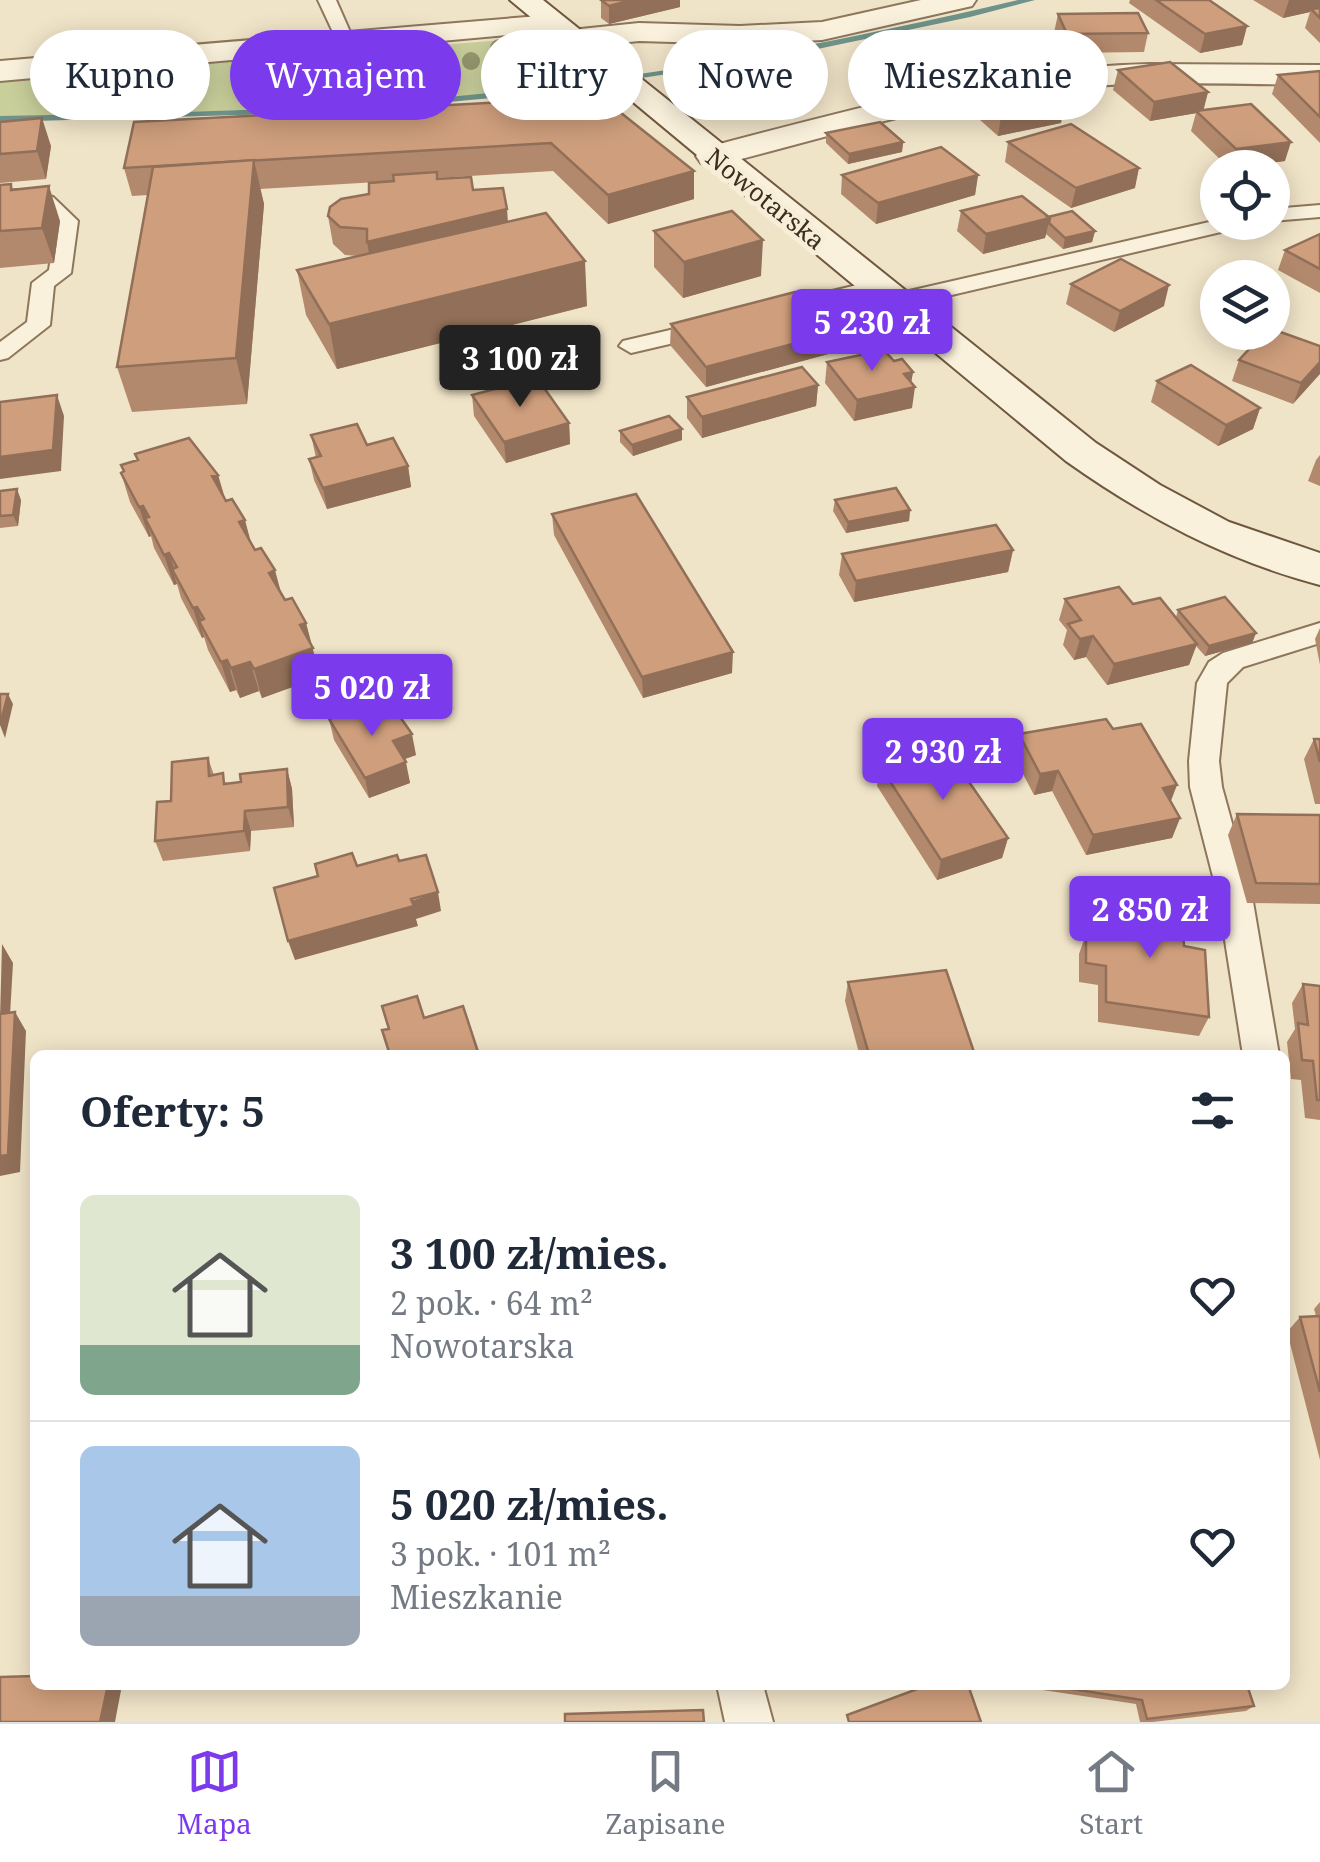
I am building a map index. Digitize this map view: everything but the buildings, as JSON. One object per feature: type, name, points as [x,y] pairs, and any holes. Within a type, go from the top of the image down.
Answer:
[{"type":"street","name":"Nowotarska","points":[[525,0],[560,30]]},
{"type":"street","points":[[643,32],[740,35],[822,31],[961,0]]},
{"type":"street","points":[[0,72],[230,51]]},
{"type":"street","points":[[1108,76],[1320,75]]},
{"type":"street","name":"Nowotarska","points":[[643,98],[1081,452],[1144,495],[1213,532],[1320,570]]},
{"type":"street","points":[[713,156],[852,120]]},
{"type":"lane","points":[[327,0],[340,30]]},
{"type":"lane","points":[[0,197],[42,197],[55,205],[67,221],[60,273],[43,283],[38,325],[0,352]]},
{"type":"lane","points":[[1290,213],[1320,212]]},
{"type":"lane","points":[[631,346],[1200,230]]},
{"type":"lane","points":[[1260,1050],[1235,896],[1206,787],[1204,761],[1212,683],[1220,669],[1232,660],[1320,633]]},
{"type":"lane","points":[[741,1690],[750,1722]]},
{"type":"green space","points":[[481,42],[481,94],[461,96],[461,43]]},
{"type":"green space","points":[[230,61],[230,110],[210,111],[210,63]]},
{"type":"green space","points":[[30,77],[30,118],[0,119],[0,79]]},
{"type":"waterway","points":[[0,119],[205,115],[478,98],[789,52],[1030,0]]}]
